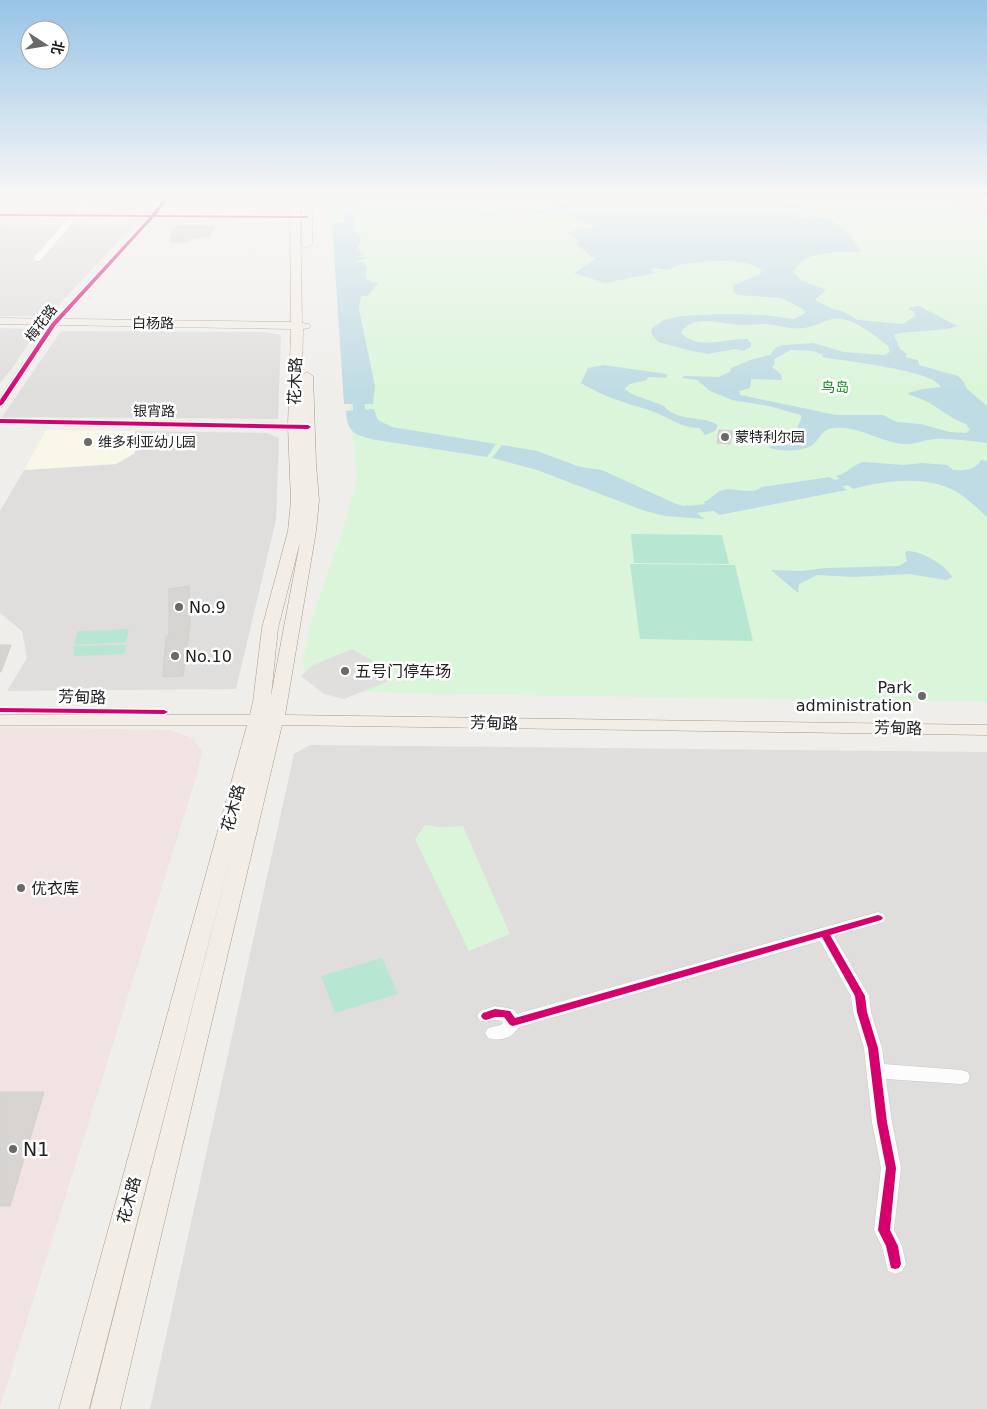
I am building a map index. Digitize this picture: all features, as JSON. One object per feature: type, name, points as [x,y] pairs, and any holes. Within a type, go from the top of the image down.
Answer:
[{"type":"main road","name":"花木路","points":[[297,262],[301,327]]},
{"type":"main road","name":"花木路","points":[[105,1409],[310,531],[312,500],[301,427],[301,327],[305,262]]},
{"type":"main road","name":"白杨路","points":[[0,322],[301,327]]},
{"type":"main road","name":"芳甸路","points":[[0,710],[987,730]]},
{"type":"main road","name":"花木路","points":[[74,1409],[266,716]]},
{"type":"main road","name":"芳甸路","points":[[0,720],[266,716],[987,720]]},
{"type":"street","name":"梅花路","points":[[0,404],[55,323],[111,262]]},
{"type":"street","name":"银宵路","points":[[0,421],[301,427]]},
{"type":"street","points":[[494,1033],[507,1031],[513,1022],[878,918]]},
{"type":"street","points":[[824,933],[860,996],[862,1012],[873,1048],[882,1122],[891,1168],[884,1230],[892,1246],[894,1264]]},
{"type":"street","points":[[486,1016],[495,1013],[507,1014],[513,1022]]},
{"type":"street","points":[[876,1071],[961,1077]]},
{"type":"shaded area","points":[[0,262],[99,262],[48,316],[0,316]]},
{"type":"shaded area","points":[[0,328],[38,329],[0,383]]},
{"type":"shaded area","points":[[61,331],[265,332],[281,335],[278,419],[2,417]]},
{"type":"shaded area","name":"维多利亚幼儿园","points":[[46,430],[135,431],[135,453],[116,464],[24,470]]},
{"type":"shaded area","points":[[135,431],[267,433],[279,438],[276,520],[236,689],[7,691],[27,658],[22,631],[0,613],[0,511],[24,470],[116,464],[135,453]]},
{"type":"shaded area","name":"五号门停车场","points":[[352,649],[373,661],[390,677],[389,681],[344,699],[324,694],[301,676],[311,666]]},
{"type":"shaded area","points":[[0,727],[169,730],[191,737],[202,751],[198,771],[0,1407]]},
{"type":"shaded area","points":[[310,745],[987,752],[987,1409],[150,1409],[294,754]]},
{"type":"green space","name":"鸟岛","points":[[334,262],[987,262],[987,702],[433,694],[317,690],[302,664],[312,618],[342,533],[357,478]]},
{"type":"green space","points":[[631,534],[722,535],[729,564],[634,563]]},
{"type":"green space","points":[[630,564],[735,565],[753,641],[640,639]]},
{"type":"green space","points":[[129,629],[126,642],[74,645],[78,631]]},
{"type":"green space","points":[[126,645],[124,654],[74,656],[73,646]]},
{"type":"green space","points":[[425,825],[440,827],[463,826],[510,934],[469,951],[415,839]]},
{"type":"green space","points":[[382,958],[398,994],[335,1013],[321,976]]},
{"type":"water","points":[[335,262],[365,262],[364,264],[367,267],[366,278],[370,282],[378,283],[368,296],[361,296],[359,309],[375,386],[373,404],[344,404]]},
{"type":"water","points":[[591,262],[701,262],[680,265],[667,270],[653,268],[651,271],[656,273],[605,283],[574,273]]},
{"type":"water","points":[[732,262],[802,262],[794,272],[800,280],[826,290],[815,300],[858,320],[903,324],[915,316],[914,312],[908,308],[919,306],[957,326],[948,329],[894,335],[900,349],[907,354],[905,357],[918,360],[919,365],[958,376],[967,389],[987,406],[987,443],[941,439],[904,444],[895,443],[852,429],[834,428],[823,432],[814,444],[807,448],[779,450],[769,448],[771,446],[789,445],[798,441],[798,426],[801,415],[769,406],[732,400],[710,391],[697,380],[683,378],[683,376],[718,377],[730,372],[731,368],[753,359],[770,355],[776,347],[783,345],[813,343],[844,352],[884,355],[890,352],[888,346],[861,326],[838,319],[806,328],[788,328],[764,324],[737,325],[701,321],[686,326],[681,333],[688,338],[704,343],[747,339],[751,343],[751,347],[743,351],[735,349],[708,354],[658,342],[651,333],[652,328],[664,320],[682,316],[764,315],[794,319],[805,313],[803,309],[781,298],[737,295],[733,291],[734,285],[760,274],[761,270],[746,263]],"holes":[[[791,350],[813,351],[823,355],[822,357],[906,371],[935,381],[941,387],[908,393],[966,424],[970,430],[966,433],[950,432],[920,424],[897,422],[883,415],[836,415],[740,395],[739,391],[750,388],[751,379],[782,380],[781,374],[772,367],[775,364],[774,359]]]},
{"type":"water","points":[[603,365],[667,374],[666,378],[648,377],[647,380],[630,384],[624,389],[664,406],[675,414],[712,422],[718,425],[715,431],[705,435],[700,428],[680,424],[656,412],[605,395],[581,383],[588,368]]},
{"type":"water","points":[[374,409],[378,420],[392,427],[496,444],[487,457],[376,440],[358,435],[348,425],[346,411]]},
{"type":"water","points":[[502,445],[537,451],[580,467],[602,470],[674,503],[683,506],[688,505],[704,519],[665,516],[645,511],[537,470],[492,458]]},
{"type":"water","points":[[981,460],[987,463],[987,517],[957,492],[933,483],[906,481],[878,483],[853,489],[836,476],[864,462],[904,465],[922,463],[947,465],[953,470],[961,470],[973,468]]},
{"type":"water","points":[[830,477],[847,490],[719,515],[703,502],[709,500],[717,492],[727,489],[753,491],[762,487]]},
{"type":"water","points":[[907,551],[919,553],[932,559],[949,572],[952,577],[946,580],[909,574],[854,577],[817,575],[799,584],[798,593],[771,570],[802,571],[825,568],[899,566],[907,561],[905,553]]},
{"type":"building","name":"蒙特利尔园","points":[[719,430],[733,431],[730,444],[717,443]]},
{"type":"building","points":[[189,586],[190,624],[183,676],[163,677],[166,636],[169,636],[169,589]]},
{"type":"building","points":[[0,645],[11,645],[1,672],[0,672]]},
{"type":"building","name":"N1","points":[[0,1092],[44,1092],[10,1206],[0,1206]]},
{"type":"waterway","points":[[356,380],[360,418],[373,428]]},
{"type":"waterway","points":[[815,488],[868,477]]},
{"type":"waterway","points":[[670,512],[733,505]]},
{"type":"cycle path","points":[[0,404],[53,325],[111,262]]},
{"type":"cycle path","points":[[0,421],[308,427]]},
{"type":"cycle path","points":[[0,710],[164,712]]},
{"type":"cycle path","points":[[486,1016],[495,1013],[507,1014],[513,1022],[878,918]]},
{"type":"cycle path","points":[[824,933],[860,996],[862,1012],[873,1048],[882,1122],[891,1168],[884,1230],[892,1246],[895,1264]]},
{"type":"place","name":"蒙特利尔园","points":[[725,437]]},
{"type":"place","name":"维多利亚幼儿园","points":[[88,442]]},
{"type":"place","name":"No.9","points":[[179,607]]},
{"type":"place","name":"No.10","points":[[175,656]]},
{"type":"place","name":"五号门停车场","points":[[345,671]]},
{"type":"place","name":"Park administration","points":[[922,696]]},
{"type":"place","name":"优衣库","points":[[21,888]]},
{"type":"place","name":"N1","points":[[13,1149]]}]
